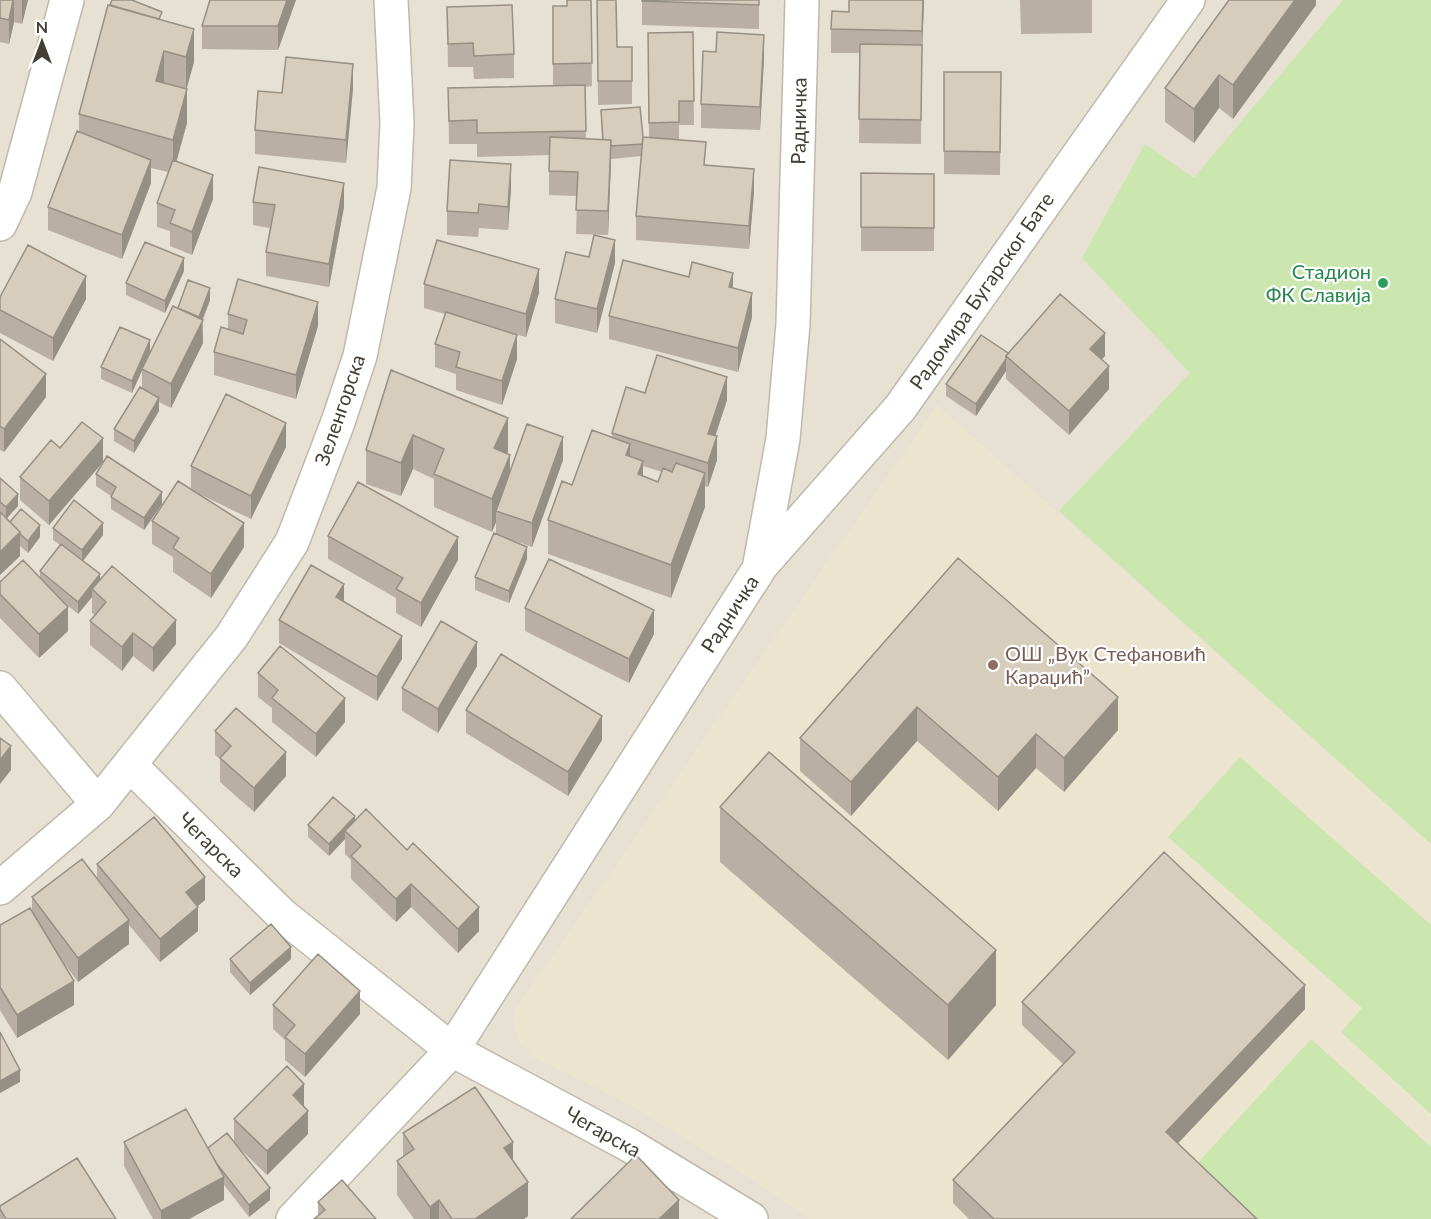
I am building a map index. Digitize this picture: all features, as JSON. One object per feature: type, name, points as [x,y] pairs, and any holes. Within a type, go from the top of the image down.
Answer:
[{"type":"street","points":[[0,224],[15,192],[67,0]]},
{"type":"street","name":"Зеленгорска","points":[[130,765],[232,636],[292,542],[338,422],[360,356],[394,188],[397,123],[392,0]]},
{"type":"street","name":"Радничка","points":[[452,1050],[759,569],[783,439],[794,324],[802,0]]},
{"type":"street","name":"Радомира Бугарског Бате","points":[[759,569],[900,408],[1188,0]]},
{"type":"street","points":[[0,688],[98,804]]},
{"type":"street","points":[[0,888],[98,804],[130,765]]},
{"type":"street","name":"Чегарска","points":[[130,765],[282,915],[452,1050],[629,1145],[751,1219]]},
{"type":"street","points":[[293,1219],[452,1050]]},
{"type":"shaded area","points":[[0,0],[1431,0],[1431,1219],[0,1219]]},
{"type":"shaded area","name":"ОШ „Вук Стефановић Караџић”","points":[[937,405],[1431,844],[1431,1219],[809,1219],[756,1182],[623,1101],[531,1056],[517,1037],[513,1022],[516,1008]]},
{"type":"green space","points":[[1343,0],[1431,0],[1431,844],[1059,511],[1190,373],[1082,258],[1145,144],[1194,178]]},
{"type":"green space","points":[[1240,757],[1431,925],[1431,1114],[1341,1032],[1362,1008],[1168,837]]},
{"type":"green space","points":[[1311,1039],[1431,1147],[1431,1219],[1254,1219],[1195,1166]]},
{"type":"building","points":[[0,0],[13,0],[9,20],[0,18]]},
{"type":"building","points":[[112,0],[132,0],[162,12],[159,19],[110,5]]},
{"type":"building","points":[[210,0],[287,0],[278,26],[202,26]]},
{"type":"building","points":[[567,0],[591,0],[592,63],[553,64],[553,6],[567,6]]},
{"type":"building","points":[[597,0],[616,0],[617,47],[632,47],[632,81],[598,81]]},
{"type":"building","points":[[759,0],[759,5],[642,1]]},
{"type":"building","points":[[849,0],[923,0],[922,31],[831,29],[832,11],[849,12]]},
{"type":"building","points":[[1229,0],[1295,0],[1233,85],[1219,75],[1194,109],[1165,88]]},
{"type":"building","points":[[108,5],[194,29],[186,57],[164,51],[156,81],[187,89],[173,140],[79,114]]},
{"type":"building","points":[[512,5],[514,54],[474,56],[473,43],[448,44],[447,7]]},
{"type":"building","points":[[693,32],[694,101],[679,101],[679,122],[649,123],[648,33]]},
{"type":"building","points":[[717,32],[764,35],[760,107],[701,104],[703,51],[716,52]]},
{"type":"building","points":[[860,44],[922,45],[921,120],[859,119]]},
{"type":"building","points":[[286,57],[353,64],[346,140],[255,130],[258,91],[282,93]]},
{"type":"building","points":[[944,72],[1001,72],[1000,152],[944,151]]},
{"type":"building","points":[[585,85],[586,131],[477,133],[477,120],[449,121],[448,88]]},
{"type":"building","points":[[640,107],[642,144],[611,146],[611,140],[603,140],[601,110]]},
{"type":"building","points":[[77,131],[151,160],[122,235],[48,207]]},
{"type":"building","points":[[550,137],[611,140],[608,211],[576,210],[578,172],[549,171]]},
{"type":"building","points":[[643,137],[706,142],[704,165],[754,169],[749,226],[636,216]]},
{"type":"building","points":[[173,160],[213,175],[192,232],[170,223],[175,210],[157,203]]},
{"type":"building","points":[[450,160],[511,164],[508,207],[479,204],[478,213],[447,211]]},
{"type":"building","points":[[259,167],[344,183],[329,264],[266,252],[275,205],[253,202]]},
{"type":"building","points":[[861,173],[934,174],[934,228],[861,227]]},
{"type":"building","points":[[594,235],[615,240],[597,309],[555,299],[566,252],[589,257]]},
{"type":"building","points":[[437,240],[539,269],[526,314],[424,284]]},
{"type":"building","points":[[145,242],[184,258],[165,301],[126,283]]},
{"type":"building","points":[[28,245],[86,276],[53,338],[0,310],[0,297]]},
{"type":"building","points":[[623,260],[689,277],[692,262],[733,273],[729,287],[752,293],[738,348],[609,316]]},
{"type":"building","points":[[238,279],[318,302],[296,375],[214,352],[221,327],[243,334],[247,320],[228,314]]},
{"type":"building","points":[[188,280],[210,288],[199,317],[178,308]]},
{"type":"building","points":[[1060,294],[1105,333],[1090,349],[1109,366],[1069,411],[1006,356]]},
{"type":"building","points":[[173,306],[203,320],[171,384],[142,369]]},
{"type":"building","points":[[446,312],[517,335],[502,381],[456,367],[460,352],[435,344]]},
{"type":"building","points":[[120,327],[150,340],[132,381],[101,367]]},
{"type":"building","points":[[981,335],[1008,353],[976,404],[946,384]]},
{"type":"building","points":[[0,339],[46,374],[4,429],[0,426]]},
{"type":"building","points":[[657,355],[727,377],[708,434],[717,436],[708,463],[612,433],[626,387],[645,393]]},
{"type":"building","points":[[391,370],[508,418],[494,448],[510,455],[492,499],[434,474],[444,449],[413,435],[401,463],[366,450]]},
{"type":"building","points":[[140,387],[159,398],[134,441],[114,429]]},
{"type":"building","points":[[226,394],[286,423],[251,496],[191,466]]},
{"type":"building","points":[[82,422],[103,438],[49,501],[20,477],[51,440],[60,448]]},
{"type":"building","points":[[527,424],[563,437],[532,523],[496,511]]},
{"type":"building","points":[[592,430],[630,444],[626,455],[643,461],[638,474],[658,482],[663,468],[672,472],[676,463],[705,473],[671,565],[548,520],[562,481],[572,485]]},
{"type":"building","points":[[107,456],[162,492],[144,518],[111,497],[116,487],[96,474]]},
{"type":"building","points":[[0,478],[18,494],[6,507],[0,502]]},
{"type":"building","points":[[178,481],[244,523],[211,574],[173,548],[179,538],[152,521]]},
{"type":"building","points":[[358,482],[458,537],[421,603],[396,589],[403,578],[328,536]]},
{"type":"building","points":[[74,500],[103,523],[82,550],[53,528]]},
{"type":"building","points":[[21,509],[40,525],[28,541],[10,522]]},
{"type":"building","points":[[0,512],[20,532],[0,552]]},
{"type":"building","points":[[494,533],[527,547],[509,591],[475,577]]},
{"type":"building","points":[[61,544],[100,574],[78,602],[40,571]]},
{"type":"building","points":[[958,558],[1118,697],[1064,758],[1036,734],[998,777],[917,707],[851,782],[800,738]]},
{"type":"building","points":[[549,559],[654,610],[629,659],[525,608]]},
{"type":"building","points":[[23,560],[68,607],[39,634],[0,594],[0,582]]},
{"type":"building","points":[[311,565],[344,584],[336,597],[402,636],[377,677],[279,620]]},
{"type":"building","points":[[112,566],[176,620],[153,648],[133,633],[122,647],[90,621],[106,602],[92,589]]},
{"type":"building","points":[[441,621],[477,642],[438,709],[402,688]]},
{"type":"building","points":[[280,646],[345,698],[316,734],[272,698],[278,690],[258,673]]},
{"type":"building","points":[[501,654],[602,716],[568,772],[466,710]]},
{"type":"building","points":[[236,708],[286,752],[254,788],[220,758],[231,746],[215,731]]},
{"type":"building","points":[[0,738],[11,746],[0,760]]},
{"type":"building","points":[[769,752],[996,950],[948,1005],[720,807]]},
{"type":"building","points":[[333,797],[355,816],[329,844],[308,825]]},
{"type":"building","points":[[366,809],[407,850],[413,843],[479,907],[458,929],[411,884],[396,899],[351,856],[361,846],[345,831]]},
{"type":"building","points":[[154,817],[205,877],[186,892],[198,907],[160,939],[97,864]]},
{"type":"building","points":[[1164,852],[1305,985],[1166,1132],[1257,1219],[994,1219],[953,1180],[1075,1052],[1022,1002]]},
{"type":"building","points":[[82,859],[129,920],[78,958],[32,897]]},
{"type":"building","points":[[30,908],[74,981],[17,1015],[0,987],[0,925]]},
{"type":"building","points":[[271,924],[291,947],[250,983],[230,959]]},
{"type":"building","points":[[318,954],[360,991],[305,1054],[285,1037],[295,1025],[273,1005]]},
{"type":"building","points":[[0,1032],[20,1070],[0,1081]]},
{"type":"building","points":[[287,1066],[304,1084],[293,1095],[308,1111],[267,1151],[234,1119]]},
{"type":"building","points":[[475,1087],[513,1142],[504,1148],[528,1182],[475,1219],[452,1219],[439,1200],[430,1207],[397,1161],[414,1149],[403,1133]]},
{"type":"building","points":[[186,1109],[224,1177],[161,1211],[124,1142]]},
{"type":"building","points":[[227,1133],[270,1188],[249,1205],[217,1164],[208,1148]]},
{"type":"building","points":[[636,1155],[679,1200],[659,1219],[571,1219]]},
{"type":"building","points":[[77,1158],[116,1219],[6,1219],[0,1206]]},
{"type":"building","points":[[342,1180],[376,1219],[314,1219],[325,1210],[318,1202]]},
{"type":"place","name":"Стадион ФК Славија","points":[[1383,283]]},
{"type":"place","name":"ОШ „Вук Стефановић Караџић”","points":[[993,665]]}]
